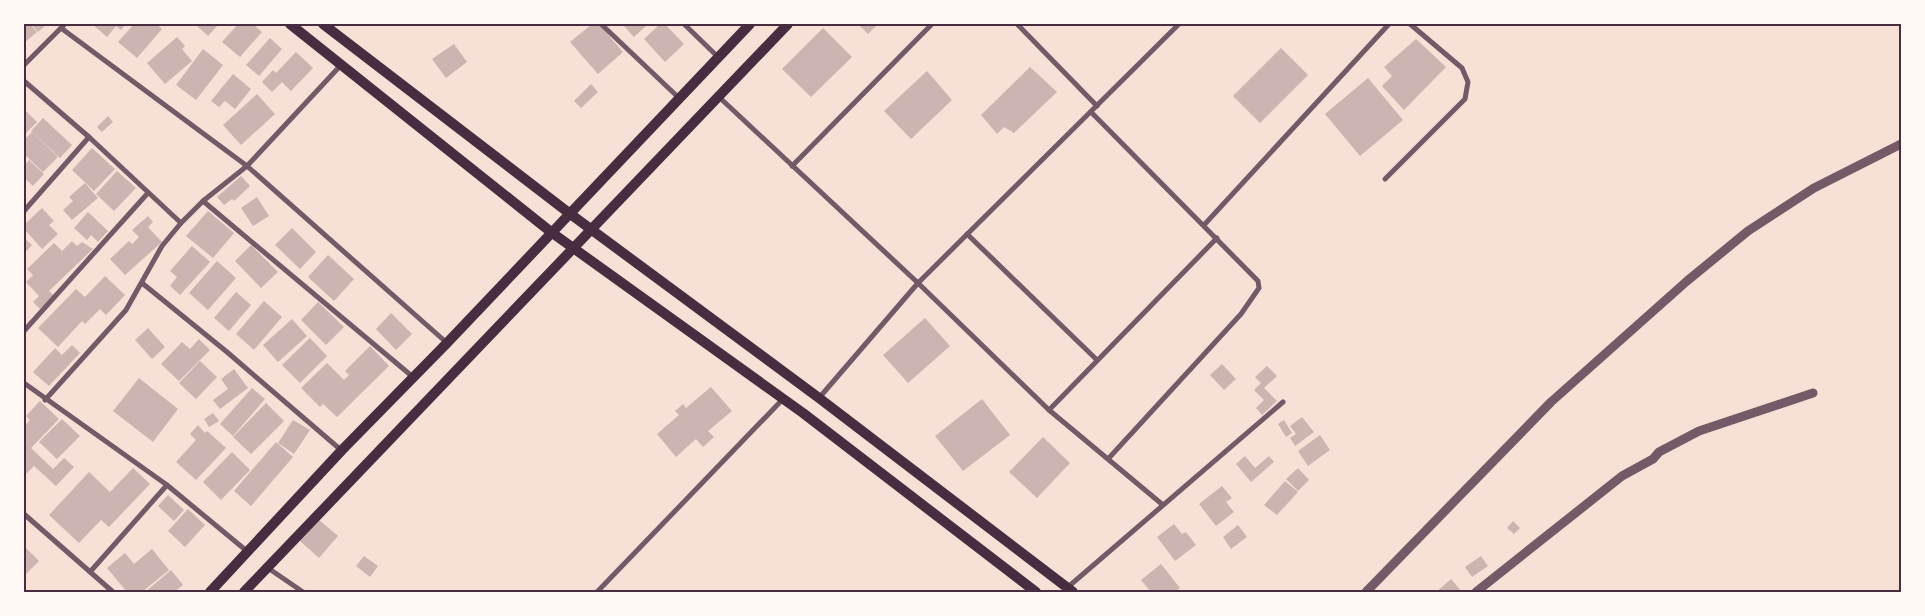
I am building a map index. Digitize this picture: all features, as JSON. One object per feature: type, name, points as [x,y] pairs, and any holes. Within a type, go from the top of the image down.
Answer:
[{"type":"main road","points":[[290,24],[551,232],[783,399],[1036,592]]},
{"type":"main road","points":[[323,24],[569,213],[819,398],[1070,590]]},
{"type":"main road","points":[[210,592],[342,450],[447,343],[750,24]]},
{"type":"main road","points":[[244,592],[788,24]]},
{"type":"street","points":[[602,24],[679,98]]},
{"type":"street","points":[[684,24],[718,58]]},
{"type":"street","points":[[792,166],[932,24]]},
{"type":"street","points":[[1017,24],[1097,106]]},
{"type":"street","points":[[819,398],[918,283],[1179,24]]},
{"type":"street","points":[[1204,225],[1390,24]]},
{"type":"street","points":[[1385,179],[1465,99],[1468,82],[1462,68],[1410,24]]},
{"type":"street","points":[[24,65],[63,26],[247,166],[447,343]]},
{"type":"street","points":[[45,400],[126,310],[162,246],[181,223],[203,200],[247,166],[341,65]]},
{"type":"street","points":[[24,82],[89,137],[147,194],[181,223]]},
{"type":"street","points":[[718,97],[918,283],[1049,410],[1163,505]]},
{"type":"street","points":[[1090,112],[1217,238],[1258,281],[1259,288],[1241,314],[1108,459]]},
{"type":"street","points":[[24,211],[89,137]]},
{"type":"street","points":[[1366,592],[1551,402],[1687,280],[1748,231],[1814,188],[1901,144]]},
{"type":"street","points":[[24,331],[147,194]]},
{"type":"street","points":[[203,200],[413,377]]},
{"type":"street","points":[[967,234],[1097,360]]},
{"type":"street","points":[[1049,410],[1217,238]]},
{"type":"street","points":[[142,283],[227,352],[342,450]]},
{"type":"street","points":[[24,383],[45,400],[167,485],[248,552]]},
{"type":"street","points":[[1476,592],[1622,476],[1653,459],[1659,452],[1699,430],[1813,393]]},
{"type":"street","points":[[597,592],[783,399]]},
{"type":"street","points":[[1070,590],[1163,505],[1283,402]]},
{"type":"street","points":[[90,572],[167,485]]},
{"type":"street","points":[[24,514],[113,592]]},
{"type":"street","points":[[268,568],[303,592]]},
{"type":"building","points":[[24,24],[30,24],[37,32],[24,43]]},
{"type":"building","points":[[31,24],[47,24],[38,32]]},
{"type":"building","points":[[92,24],[126,24],[121,30],[116,26],[107,37]]},
{"type":"building","points":[[134,24],[156,24],[162,29],[137,58],[118,42]]},
{"type":"building","points":[[195,24],[219,24],[208,36]]},
{"type":"building","points":[[238,24],[253,24],[262,32],[240,57],[222,42]]},
{"type":"building","points":[[592,24],[599,24],[623,52],[598,74],[570,42]]},
{"type":"building","points":[[622,24],[648,24],[634,37]]},
{"type":"building","points":[[660,24],[665,24],[684,44],[665,62],[644,39]]},
{"type":"building","points":[[858,24],[878,24],[868,34]]},
{"type":"building","points":[[823,28],[852,57],[811,97],[782,69]]},
{"type":"building","points":[[177,37],[185,46],[182,49],[192,61],[165,84],[147,63]]},
{"type":"building","points":[[270,38],[282,49],[259,76],[246,65]]},
{"type":"building","points":[[1416,39],[1446,67],[1404,110],[1382,86],[1392,76],[1384,67]]},
{"type":"building","points":[[454,44],[467,62],[446,78],[432,59]]},
{"type":"building","points":[[1281,48],[1308,75],[1260,123],[1233,96]]},
{"type":"building","points":[[203,49],[223,65],[196,100],[176,85]]},
{"type":"building","points":[[296,52],[313,68],[291,91],[282,82],[272,92],[262,82],[273,70],[276,73]]},
{"type":"building","points":[[1030,67],[1057,92],[1014,133],[1004,127],[997,134],[981,115]]},
{"type":"building","points":[[927,71],[952,100],[911,139],[884,111]]},
{"type":"building","points":[[233,74],[251,89],[235,109],[225,101],[219,107],[211,101]]},
{"type":"building","points":[[1368,78],[1403,120],[1360,156],[1325,114]]},
{"type":"building","points":[[591,84],[598,92],[581,108],[574,101]]},
{"type":"building","points":[[257,94],[275,114],[241,145],[223,125]]},
{"type":"building","points":[[24,109],[37,122],[24,135]]},
{"type":"building","points":[[108,116],[113,122],[102,132],[97,127]]},
{"type":"building","points":[[43,118],[72,145],[60,158],[31,131]]},
{"type":"building","points":[[32,132],[58,157],[43,172],[24,154],[24,140]]},
{"type":"building","points":[[92,148],[115,169],[94,191],[72,170]]},
{"type":"building","points":[[29,160],[44,174],[33,186],[24,178],[24,166]]},
{"type":"building","points":[[117,171],[136,188],[114,211],[96,194]]},
{"type":"building","points":[[241,176],[250,186],[234,201],[232,199],[224,205],[217,197]]},
{"type":"building","points":[[85,183],[98,198],[72,220],[63,210],[73,201],[69,197]]},
{"type":"building","points":[[257,197],[269,216],[253,226],[241,208]]},
{"type":"building","points":[[42,208],[54,221],[49,225],[58,234],[42,249],[24,229],[24,225]]},
{"type":"building","points":[[208,211],[234,233],[213,258],[186,236]]},
{"type":"building","points":[[88,212],[108,231],[98,242],[91,235],[87,240],[74,228]]},
{"type":"building","points":[[148,216],[153,222],[148,227],[162,242],[125,275],[110,259],[129,241],[132,244],[139,237],[132,230]]},
{"type":"building","points":[[292,228],[316,252],[300,269],[275,245]]},
{"type":"building","points":[[24,238],[32,245],[24,254]]},
{"type":"building","points":[[72,241],[77,246],[82,242],[93,249],[49,291],[54,296],[40,309],[33,302],[39,296],[26,282],[33,275],[27,269],[54,243],[62,251]]},
{"type":"building","points":[[251,245],[278,272],[261,288],[235,261]]},
{"type":"building","points":[[192,246],[210,262],[180,295],[170,286],[177,277],[170,271]]},
{"type":"building","points":[[328,255],[354,279],[334,301],[308,277]]},
{"type":"building","points":[[217,261],[236,278],[208,310],[189,293]]},
{"type":"building","points":[[105,276],[125,295],[106,315],[100,309],[85,324],[82,321],[58,347],[38,328],[76,289],[85,297]]},
{"type":"building","points":[[236,292],[251,305],[229,331],[214,318]]},
{"type":"building","points":[[264,301],[282,317],[254,350],[236,334]]},
{"type":"building","points":[[318,302],[344,327],[326,345],[301,320]]},
{"type":"building","points":[[391,313],[412,334],[396,350],[376,329]]},
{"type":"building","points":[[925,318],[950,346],[908,383],[883,355]]},
{"type":"building","points":[[292,319],[307,336],[278,362],[263,345]]},
{"type":"building","points":[[148,328],[165,347],[152,359],[135,340]]},
{"type":"building","points":[[310,338],[327,356],[300,383],[282,365]]},
{"type":"building","points":[[199,339],[210,350],[179,381],[161,364],[182,342],[190,349]]},
{"type":"building","points":[[72,345],[80,353],[49,386],[33,372],[55,348],[62,355]]},
{"type":"building","points":[[370,346],[389,366],[337,417],[323,404],[320,407],[301,388],[327,363],[344,380],[349,375],[345,371]]},
{"type":"building","points":[[200,361],[217,377],[196,399],[179,383]]},
{"type":"building","points":[[1222,364],[1236,379],[1224,390],[1210,375]]},
{"type":"building","points":[[1267,366],[1277,376],[1264,388],[1277,401],[1262,415],[1256,408],[1264,400],[1254,390],[1261,383],[1255,377]]},
{"type":"building","points":[[234,369],[248,388],[220,409],[213,400],[228,389],[221,379]]},
{"type":"building","points":[[139,378],[178,409],[153,442],[113,411]]},
{"type":"building","points":[[711,387],[732,411],[708,431],[714,437],[703,447],[696,439],[676,457],[657,434],[679,415],[675,411],[683,404],[686,408]]},
{"type":"building","points":[[252,388],[265,399],[233,436],[220,424]]},
{"type":"building","points":[[982,399],[1010,435],[963,471],[935,436]]},
{"type":"building","points":[[40,401],[59,419],[31,448],[53,469],[64,458],[74,467],[56,486],[34,466],[24,476],[24,427],[30,420],[26,416]]},
{"type":"building","points":[[266,403],[284,421],[251,454],[233,437]]},
{"type":"building","points":[[213,413],[219,421],[209,427],[204,419]]},
{"type":"building","points":[[1302,417],[1314,432],[1295,446],[1290,438],[1296,434],[1290,426]]},
{"type":"building","points":[[62,419],[80,436],[57,459],[39,442]]},
{"type":"building","points":[[293,420],[310,430],[294,454],[278,443]]},
{"type":"building","points":[[1284,420],[1292,433],[1286,437],[1278,424]]},
{"type":"building","points":[[198,425],[205,433],[207,431],[226,448],[196,480],[176,462],[196,440],[190,434]]},
{"type":"building","points":[[1320,435],[1330,450],[1308,466],[1298,451]]},
{"type":"building","points":[[1043,437],[1070,463],[1037,498],[1009,472]]},
{"type":"building","points":[[276,442],[293,457],[251,506],[234,491]]},
{"type":"building","points":[[232,452],[250,470],[221,500],[203,482]]},
{"type":"building","points":[[1245,456],[1255,468],[1269,456],[1274,462],[1251,482],[1236,464]]},
{"type":"building","points":[[133,468],[150,484],[109,527],[101,520],[79,543],[49,515],[89,472],[110,492]]},
{"type":"building","points":[[1298,468],[1309,480],[1298,491],[1286,479]]},
{"type":"building","points":[[1285,481],[1298,492],[1277,515],[1264,505]]},
{"type":"building","points":[[1222,486],[1232,498],[1226,502],[1234,512],[1216,526],[1199,504]]},
{"type":"building","points":[[168,495],[184,510],[174,521],[158,506]]},
{"type":"building","points":[[188,509],[205,525],[185,547],[168,531]]},
{"type":"building","points":[[319,520],[338,536],[319,558],[300,541]]},
{"type":"building","points":[[1513,521],[1520,528],[1514,534],[1507,528]]},
{"type":"building","points":[[1174,524],[1182,534],[1186,532],[1196,545],[1175,561],[1157,537]]},
{"type":"building","points":[[1238,525],[1247,537],[1231,549],[1223,537]]},
{"type":"building","points":[[24,546],[39,561],[24,576]]},
{"type":"building","points":[[152,549],[169,570],[142,592],[127,592],[107,568],[125,553],[134,564]]},
{"type":"building","points":[[364,556],[378,566],[370,577],[356,566]]},
{"type":"building","points":[[1481,556],[1488,566],[1472,577],[1465,567]]},
{"type":"building","points":[[1161,564],[1180,588],[1175,592],[1151,592],[1141,580]]},
{"type":"building","points":[[171,570],[183,585],[174,592],[145,592]]},
{"type":"building","points":[[1451,579],[1462,592],[1436,592]]}]
